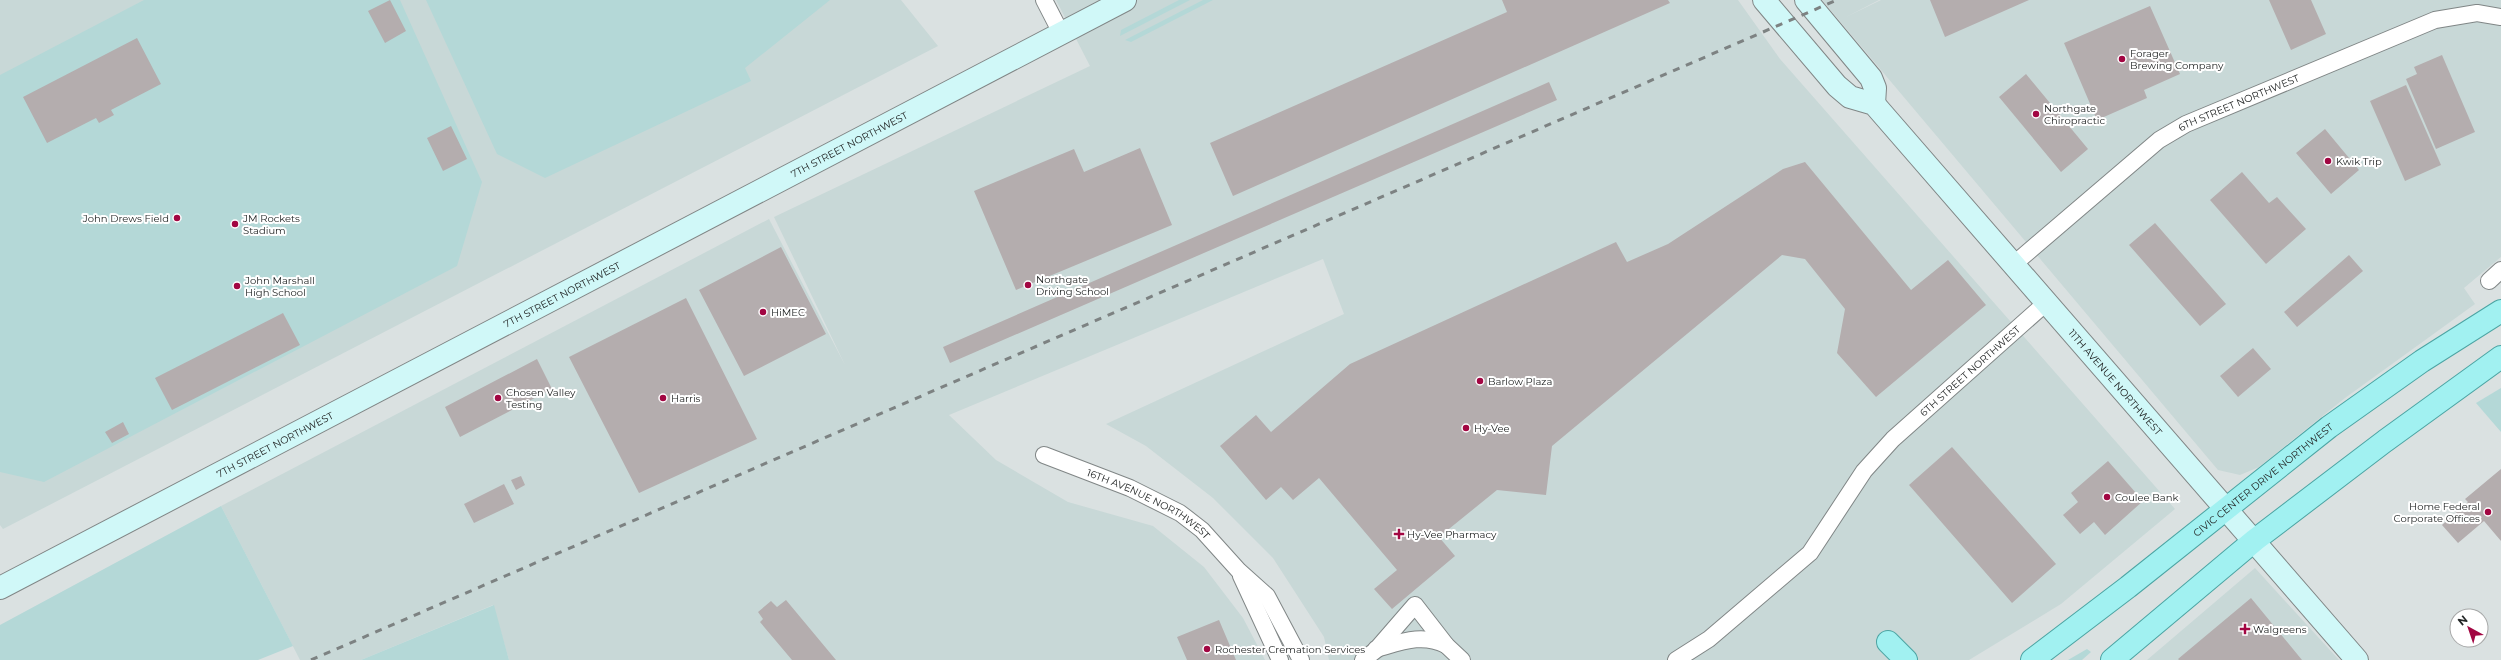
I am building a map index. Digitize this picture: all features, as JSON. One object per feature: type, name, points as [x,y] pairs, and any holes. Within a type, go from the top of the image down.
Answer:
[{"type":"main road","name":"7TH STREET NORTHWEST","points":[[0,588],[1125,0]]},
{"type":"main road","points":[[1764,0],[1837,86],[1850,97],[1874,104],[1875,88],[1871,78],[1806,0]]},
{"type":"main road","name":"11TH AVENUE NORTHWEST","points":[[1874,104],[2358,660]]},
{"type":"main road","name":"CIVIC CENTER DRIVE NORTHWEST","points":[[2032,660],[2128,587],[2329,427],[2386,386],[2501,312]]},
{"type":"main road","points":[[2112,660],[2255,540],[2385,440],[2501,357]]},
{"type":"main road","points":[[1893,660],[1888,642],[1906,660]]},
{"type":"street","points":[[1044,0],[1061,33]]},
{"type":"street","name":"6TH STREET NORTHWEST","points":[[2014,264],[2159,140],[2186,124],[2435,20],[2477,14],[2501,17]]},
{"type":"street","points":[[2489,280],[2501,270]]},
{"type":"street","name":"6TH STREET NORTHWEST","points":[[1676,660],[1709,639],[1810,553],[1864,471],[1893,440],[2047,302]]},
{"type":"street","name":"16TH AVENUE NORTHWEST","points":[[1044,455],[1130,488],[1180,512],[1202,530],[1239,571],[1267,596],[1302,660]]},
{"type":"street","name":"16TH AVENUE NORTHWEST","points":[[1239,571],[1280,660]]},
{"type":"street","points":[[1363,660],[1376,650],[1415,605],[1446,645],[1462,660]]},
{"type":"street","points":[[1376,650],[1410,639],[1425,638],[1446,645]]},
{"type":"shaded area","name":"JM Rockets Stadium","points":[[0,0],[901,0],[938,46],[3,529],[0,525]]},
{"type":"shaded area","name":"JM Rockets Stadium","points":[[144,0],[400,0],[482,182],[457,266],[44,482],[0,472],[0,75]]},
{"type":"shaded area","points":[[426,0],[830,0],[745,68],[751,81],[545,178],[497,154]]},
{"type":"shaded area","points":[[1056,0],[1738,0],[1780,59],[2175,509],[2061,604],[1969,660],[1329,660],[1324,637],[1273,558],[1213,498],[1146,446],[1106,424],[1344,314],[1323,259],[949,415],[996,460],[1068,502],[1153,526],[1204,567],[1243,618],[1265,660],[509,660],[493,605],[361,660],[300,660],[221,506],[769,219],[845,365],[774,217],[1090,66]]},
{"type":"shaded area","points":[[1179,0],[1190,0],[1120,36],[1121,30]]},
{"type":"shaded area","points":[[1203,0],[1213,0],[1131,42],[1125,40]]},
{"type":"shaded area","points":[[1822,0],[1879,0],[1846,17],[1881,0],[2501,0],[2501,257],[2464,288],[2475,304],[2345,398],[2259,467],[2240,475],[2218,470]]},
{"type":"shaded area","points":[[2501,388],[2501,432],[2476,403]]},
{"type":"shaded area","points":[[221,506],[293,646],[258,660],[0,660],[0,625]]},
{"type":"shaded area","points":[[2255,568],[2339,660],[2147,660]]},
{"type":"shaded area","points":[[494,605],[509,660],[361,660]]},
{"type":"shaded area","points":[[2087,649],[2091,652],[2082,660],[2068,660]]},
{"type":"building","points":[[390,0],[406,31],[385,43],[368,11]]},
{"type":"building","points":[[1502,0],[1668,0],[1670,3],[1233,196],[1210,143],[1507,12]]},
{"type":"building","points":[[1930,0],[2029,0],[1945,37]]},
{"type":"building","points":[[2269,0],[2311,0],[2326,34],[2291,50]]},
{"type":"building","name":"Forager Brewing Company","points":[[2150,6],[2180,74],[2144,90],[2147,98],[2097,120],[2064,43]]},
{"type":"building","points":[[137,38],[161,84],[111,110],[114,115],[99,123],[96,118],[47,143],[23,97]]},
{"type":"building","points":[[2442,55],[2475,132],[2436,149],[2406,79],[2417,74],[2414,67]]},
{"type":"building","name":"Northgate Chiropractic","points":[[2026,74],[2088,149],[2061,172],[1999,97]]},
{"type":"building","points":[[1549,82],[1557,100],[950,363],[943,347]]},
{"type":"building","points":[[2406,85],[2441,165],[2405,181],[2370,101]]},
{"type":"building","points":[[451,126],[467,159],[443,171],[427,138]]},
{"type":"building","name":"Kwik Trip","points":[[2325,129],[2359,170],[2331,194],[2296,153]]},
{"type":"building","points":[[1140,148],[1172,225],[1016,290],[974,191],[1074,149],[1084,172]]},
{"type":"building","name":"Barlow Plaza","points":[[1805,162],[1911,290],[1948,260],[1986,305],[1876,397],[1837,353],[1845,309],[1805,259],[1782,255],[1552,446],[1546,495],[1497,490],[1439,537],[1455,556],[1392,609],[1374,589],[1397,570],[1319,478],[1293,500],[1281,487],[1266,500],[1220,446],[1256,415],[1271,432],[1350,364],[1616,242],[1627,262],[1668,244],[1783,169]]},
{"type":"building","points":[[2242,172],[2269,203],[2277,197],[2306,229],[2266,264],[2210,200]]},
{"type":"building","points":[[2155,223],[2226,304],[2200,326],[2129,245]]},
{"type":"building","name":"HiMEC","points":[[781,247],[826,334],[744,376],[699,290]]},
{"type":"building","points":[[2349,255],[2363,271],[2297,327],[2284,312]]},
{"type":"building","name":"Harris","points":[[686,298],[757,439],[639,493],[569,357]]},
{"type":"building","points":[[283,313],[300,345],[172,410],[155,378]]},
{"type":"building","points":[[2253,348],[2271,369],[2238,397],[2220,376]]},
{"type":"building","name":"Chosen Valley Testing","points":[[537,359],[552,389],[460,437],[445,407]]},
{"type":"building","points":[[123,422],[129,434],[112,443],[105,432]]},
{"type":"building","points":[[1952,447],[2056,564],[2012,603],[1909,485]]},
{"type":"building","name":"Coulee Bank","points":[[2108,461],[2143,501],[2105,535],[2094,522],[2080,534],[2063,515],[2078,502],[2071,493]]},
{"type":"building","name":"Home Federal Corporate Offices","points":[[2501,469],[2501,541],[2484,521],[2458,543],[2442,525],[2468,502],[2465,499]]},
{"type":"building","points":[[521,476],[525,485],[516,490],[511,480]]},
{"type":"building","points":[[504,484],[514,504],[474,523],[464,504]]},
{"type":"building","name":"Walgreens","points":[[2251,598],[2302,660],[2178,659]]},
{"type":"building","points":[[786,600],[836,660],[792,660],[760,622],[763,619],[758,612],[771,601],[777,607]]},
{"type":"building","name":"Rochester Cremation Services","points":[[1219,620],[1236,660],[1187,660],[1177,637]]},
{"type":"railway","points":[[311,660],[1837,0]]},
{"type":"place","name":"Forager Brewing Company","points":[[2122,59]]},
{"type":"place","name":"Northgate Chiropractic","points":[[2036,114]]},
{"type":"place","name":"Kwik Trip","points":[[2328,161]]},
{"type":"place","name":"John Drews Field","points":[[177,218]]},
{"type":"place","name":"JM Rockets Stadium","points":[[235,224]]},
{"type":"place","name":"Northgate Driving School","points":[[1028,285]]},
{"type":"place","name":"John Marshall High School","points":[[237,286]]},
{"type":"place","name":"HiMEC","points":[[763,312]]},
{"type":"place","name":"Barlow Plaza","points":[[1480,381]]},
{"type":"place","name":"Chosen Valley Testing","points":[[498,398]]},
{"type":"place","name":"Harris","points":[[663,398]]},
{"type":"place","name":"Hy-Vee","points":[[1466,428]]},
{"type":"place","name":"Coulee Bank","points":[[2107,497]]},
{"type":"place","name":"Home Federal Corporate Offices","points":[[2488,512]]},
{"type":"place","name":"Hy-Vee Pharmacy","points":[[1399,534]]},
{"type":"place","name":"Walgreens","points":[[2245,629]]},
{"type":"place","name":"Rochester Cremation Services","points":[[1207,649]]}]
